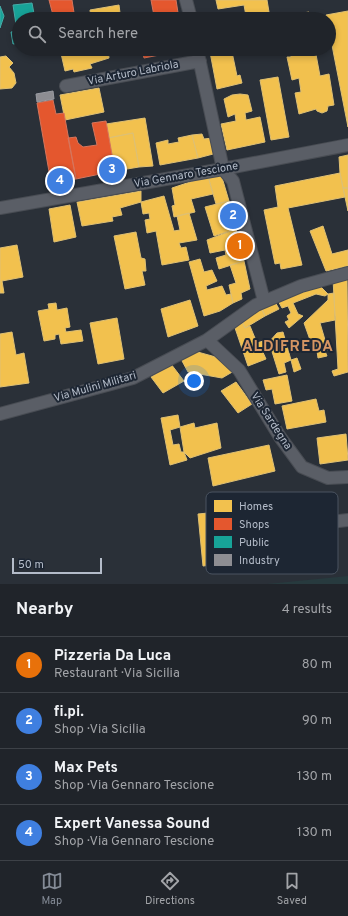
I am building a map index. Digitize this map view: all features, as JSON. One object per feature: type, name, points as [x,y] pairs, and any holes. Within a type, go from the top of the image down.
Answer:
[{"type":"street","points":[[186,0],[189,12]]},
{"type":"street","name":"Via Arturo Labriola","points":[[66,86],[194,56]]},
{"type":"street","name":"Via Arturo Labriola","points":[[198,56],[223,169]]},
{"type":"street","name":"Via Gennaro Tescione","points":[[0,208],[223,169],[348,145]]},
{"type":"street","points":[[223,169],[234,181],[264,301]]},
{"type":"street","name":"Via Mulini Militari","points":[[0,414],[133,378],[207,340],[256,305],[264,301],[301,286],[348,273]]},
{"type":"street","name":"Via Sardegna","points":[[207,340],[239,370],[280,437],[302,467],[328,478],[348,477]]},
{"type":"street","points":[[338,521],[348,520]]},
{"type":"green space","points":[[348,576],[348,584],[267,584]]},
{"type":"building: Homes","points":[[216,0],[267,0],[269,12],[245,12],[244,5],[218,9]]},
{"type":"building: Homes","points":[[119,5],[120,12],[90,12],[90,10]]},
{"type":"building: Homes","points":[[348,11],[348,127],[334,56],[336,56],[336,13]]},
{"type":"building: Homes","points":[[6,56],[13,63],[9,67],[14,73],[16,83],[12,88],[0,89],[0,57]]},
{"type":"building: Homes","points":[[62,56],[109,56],[109,58],[90,64],[92,68],[74,72],[73,69],[65,71]]},
{"type":"building: Homes","points":[[211,56],[233,56],[237,76],[240,75],[242,83],[217,89]]},
{"type":"building: Homes","points":[[316,56],[320,76],[329,74],[334,105],[328,106],[327,111],[322,113],[316,109],[299,114],[295,93],[301,92],[299,78],[292,80],[287,57]]},
{"type":"building: Homes","points":[[278,77],[289,137],[271,140],[260,80]]},
{"type":"building: Homes","points":[[99,88],[104,112],[65,120],[60,95]]},
{"type":"building: Homes","points":[[232,95],[248,95],[252,111],[245,113],[246,120],[260,117],[265,142],[227,150],[221,124],[236,121],[235,114],[228,117],[224,99]]},
{"type":"building: Homes","points":[[145,118],[153,166],[139,167],[133,133],[108,138],[106,124]]},
{"type":"building: Homes","points":[[133,133],[139,167],[115,171],[108,138]]},
{"type":"building: Homes","points":[[202,134],[204,139],[212,138],[217,153],[198,158],[192,135]]},
{"type":"building: Homes","points":[[192,135],[198,158],[160,165],[156,143],[168,140],[168,144],[179,142],[178,138]]},
{"type":"building: Homes","points":[[348,155],[348,188],[343,188],[339,157]]},
{"type":"building: Homes","points":[[340,173],[345,197],[288,208],[302,265],[281,269],[280,263],[275,264],[264,210],[278,207],[275,186]]},
{"type":"building: Homes","points":[[221,174],[229,201],[216,204],[208,176]]},
{"type":"building: Homes","points":[[208,176],[213,194],[191,199],[195,212],[174,217],[172,206],[175,205],[172,188]]},
{"type":"building: Homes","points":[[343,188],[348,188],[348,211],[345,197]]},
{"type":"building: Homes","points":[[141,191],[141,202],[120,208],[122,215],[112,217],[113,221],[82,226],[77,202]]},
{"type":"building: Homes","points":[[164,196],[174,231],[180,230],[177,216],[189,213],[197,240],[179,243],[181,248],[186,247],[189,260],[162,265],[156,231],[147,233],[145,220],[150,219],[149,213],[143,214],[141,202]]},
{"type":"building: Homes","points":[[229,201],[236,229],[214,236],[205,207]]},
{"type":"building: Homes","points":[[70,205],[76,237],[54,242],[49,209]]},
{"type":"building: Homes","points":[[323,226],[332,254],[348,250],[348,266],[326,271],[310,231]]},
{"type":"building: Homes","points":[[236,229],[244,261],[219,269],[216,258],[226,255],[225,250],[210,253],[207,240]]},
{"type":"building: Homes","points":[[136,232],[141,258],[145,259],[146,271],[142,271],[145,285],[125,289],[114,236]]},
{"type":"building: Homes","points":[[17,245],[23,277],[2,281],[4,293],[0,293],[0,248]]},
{"type":"building: Homes","points":[[200,259],[204,272],[212,270],[217,281],[206,286],[207,290],[222,286],[226,295],[231,294],[233,303],[220,311],[204,316],[189,262]]},
{"type":"building: Homes","points":[[244,261],[250,289],[241,293],[242,299],[233,303],[229,285],[236,283],[230,265]]},
{"type":"building: Homes","points":[[347,277],[348,372],[334,376],[332,371],[338,369],[333,279]]},
{"type":"building: Homes","points":[[319,285],[328,294],[325,296],[316,294],[293,303],[298,314],[303,316],[289,328],[285,322],[289,320],[287,316],[291,313],[288,306],[282,308],[277,299]]},
{"type":"building: Homes","points":[[334,293],[335,320],[320,323],[328,350],[325,351],[327,356],[318,358],[317,351],[314,351],[304,323],[328,300],[328,294]]},
{"type":"building: Homes","points":[[190,300],[198,326],[168,337],[161,309]]},
{"type":"building: Homes","points":[[274,300],[279,309],[265,316],[261,307]]},
{"type":"building: Homes","points":[[56,303],[57,310],[67,308],[70,327],[65,328],[66,332],[81,330],[83,341],[61,344],[59,334],[55,335],[55,339],[44,341],[38,311],[49,309],[48,304]]},
{"type":"building: Homes","points":[[261,307],[265,316],[245,328],[241,319]]},
{"type":"building: Homes","points":[[117,318],[124,359],[98,364],[90,323]]},
{"type":"building: Homes","points":[[241,319],[245,328],[250,326],[257,343],[263,341],[265,346],[261,348],[266,359],[248,366],[234,325]]},
{"type":"building: Homes","points":[[12,332],[16,355],[24,353],[29,383],[0,387],[0,334]]},
{"type":"building: Homes","points":[[283,332],[291,360],[284,363],[286,372],[279,374],[269,342],[277,333]]},
{"type":"building: Homes","points":[[194,351],[223,359],[234,371],[222,378],[188,372],[181,359]]},
{"type":"building: Homes","points":[[297,358],[301,369],[294,372],[291,360]]},
{"type":"building: Homes","points":[[171,364],[184,381],[163,393],[151,377]]},
{"type":"building: Homes","points":[[287,375],[292,401],[275,404],[272,389],[266,390],[263,380]]},
{"type":"building: Homes","points":[[236,382],[252,404],[238,413],[221,391]]},
{"type":"building: Homes","points":[[316,399],[319,411],[324,410],[326,422],[287,429],[282,406]]},
{"type":"building: Homes","points":[[178,415],[180,427],[170,430],[173,445],[179,444],[181,452],[184,452],[187,460],[170,465],[161,418]]},
{"type":"building: Homes","points":[[194,423],[195,428],[217,423],[221,448],[190,458],[184,452],[180,427]]},
{"type":"building: Homes","points":[[346,434],[348,460],[320,464],[317,438]]},
{"type":"building: Homes","points":[[269,445],[275,471],[213,486],[208,458]]},
{"type":"building: Homes","points":[[206,513],[206,566],[203,566],[198,514]]},
{"type":"building: Shops","points":[[49,0],[72,0],[74,12],[52,12]]},
{"type":"building: Shops","points":[[151,0],[176,0],[178,12],[153,12]]},
{"type":"building: Shops","points":[[144,56],[154,56],[144,58]]},
{"type":"building: Shops","points":[[53,100],[56,114],[64,113],[76,179],[51,183],[37,103]]},
{"type":"building: Shops","points":[[106,121],[115,171],[76,179],[68,138],[76,137],[78,143],[83,147],[97,145],[92,123]]},
{"type":"building: Public","points":[[32,3],[34,12],[14,12],[13,5]]},
{"type":"building: Public","points":[[0,6],[4,16],[0,28]]},
{"type":"building: Industry","points":[[53,91],[54,99],[37,102],[36,94]]},
{"type":"place","name":"Max Pets","points":[[112,170]]},
{"type":"place","name":"Expert Vanessa Sound","points":[[60,181]]},
{"type":"place","name":"fi.pi.","points":[[233,216]]},
{"type":"place","name":"Pizzeria Da Luca","points":[[240,246]]},
{"type":"district","name":"ALDIFREDA","points":[[288,347]]}]
